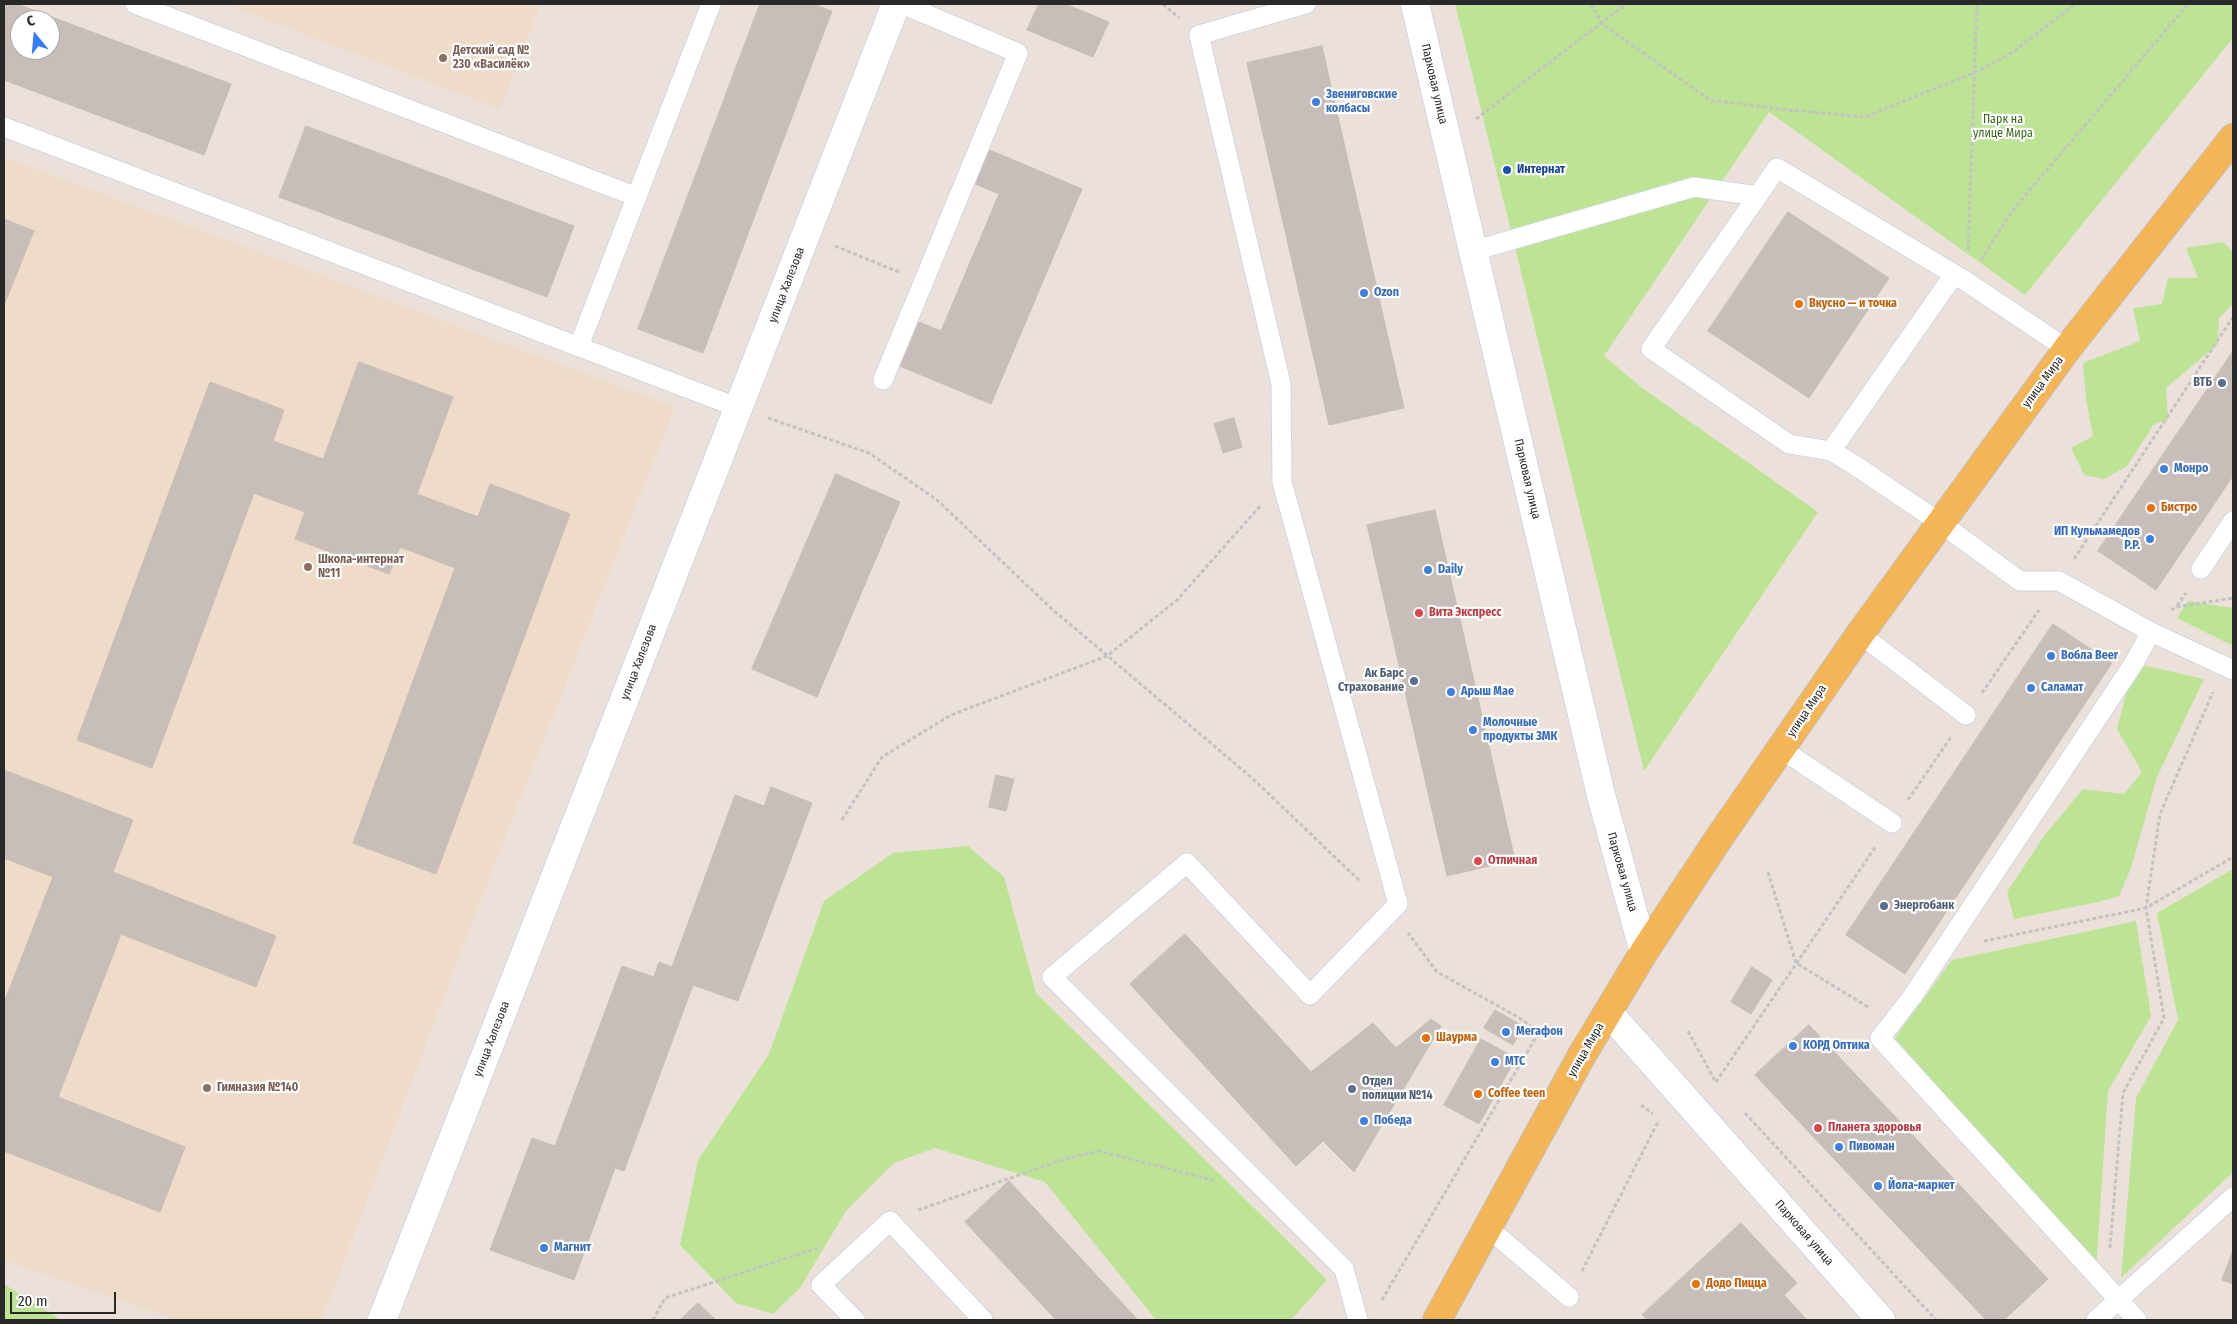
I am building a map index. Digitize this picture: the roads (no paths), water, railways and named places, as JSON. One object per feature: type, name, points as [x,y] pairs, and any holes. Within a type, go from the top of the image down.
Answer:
[{"type":"main road","name":"улица Мира","points":[[1437,1320],[1582,1055],[1644,952],[1719,838],[1860,634],[1942,524],[2067,349],[2233,138]]},
{"type":"street","name":"улица Халезова","points":[[382,1320],[896,4]]},
{"type":"street","name":"Парковая улица","points":[[1416,4],[1601,794],[1644,952]]},
{"type":"street","name":"Парковая улица","points":[[1608,1012],[1881,1320]]},
{"type":"lane","points":[[134,4],[637,196]]},
{"type":"lane","points":[[578,346],[711,4]]},
{"type":"lane","points":[[883,380],[1018,53],[902,4]]},
{"type":"lane","points":[[1306,4],[1199,35],[1281,384],[1282,482],[1398,904],[1310,995],[1187,863],[1052,977],[1344,1269],[1358,1320]]},
{"type":"lane","points":[[4,127],[739,408]]},
{"type":"lane","points":[[2067,349],[1960,279],[1777,168],[1651,350],[1789,444],[1831,451],[1942,524],[2020,582],[2059,581],[2147,629],[2229,668]]},
{"type":"lane","points":[[1473,251],[1694,187],[1758,196]]},
{"type":"lane","points":[[1831,451],[1960,279]]},
{"type":"lane","points":[[2201,569],[2233,521]]},
{"type":"lane","points":[[2137,1320],[1880,1038],[1944,950],[2134,663],[2147,629]]},
{"type":"lane","points":[[1860,634],[1966,715]]},
{"type":"lane","points":[[1782,749],[1892,823]]},
{"type":"lane","points":[[2096,1320],[2233,1197]]},
{"type":"lane","points":[[855,1320],[822,1285],[890,1221],[983,1320]]},
{"type":"lane","points":[[1487,1227],[1569,1297]]},
{"type":"place","name":"Детский сад № 230 «Василёк»","points":[[443,58]]},
{"type":"place","name":"Звениговские колбасы","points":[[1316,102]]},
{"type":"place","name":"Интернат","points":[[1507,170]]},
{"type":"place","name":"Ozon","points":[[1364,293]]},
{"type":"place","name":"Вкусно — и точка","points":[[1799,304]]},
{"type":"place","name":"ВТБ","points":[[2222,383]]},
{"type":"place","name":"Монро","points":[[2164,469]]},
{"type":"place","name":"Бистро","points":[[2151,508]]},
{"type":"place","name":"ИП Кульмамедов Р.Р.","points":[[2150,539]]},
{"type":"place","name":"Школа-интернат №11","points":[[308,567]]},
{"type":"place","name":"Daily","points":[[1428,570]]},
{"type":"place","name":"Вита Экспресс","points":[[1419,613]]},
{"type":"place","name":"Вобла Beer","points":[[2051,656]]},
{"type":"place","name":"Ак Барс Страхование","points":[[1414,681]]},
{"type":"place","name":"Саламат","points":[[2031,688]]},
{"type":"place","name":"Арыш Мае","points":[[1451,692]]},
{"type":"place","name":"Молочные продукты ЗМК","points":[[1473,730]]},
{"type":"place","name":"Отличная","points":[[1478,861]]},
{"type":"place","name":"Энергобанк","points":[[1884,906]]},
{"type":"place","name":"Мегафон","points":[[1506,1032]]},
{"type":"place","name":"Шаурма","points":[[1426,1038]]},
{"type":"place","name":"КОРД Оптика","points":[[1793,1046]]},
{"type":"place","name":"МТС","points":[[1495,1062]]},
{"type":"place","name":"Гимназия №140","points":[[207,1088]]},
{"type":"place","name":"Отдел полиции №14","points":[[1352,1089]]},
{"type":"place","name":"Coffee teen","points":[[1478,1094]]},
{"type":"place","name":"Победа","points":[[1364,1121]]},
{"type":"place","name":"Планета здоровья","points":[[1818,1128]]},
{"type":"place","name":"Пивоман","points":[[1839,1147]]},
{"type":"place","name":"Йола-маркет","points":[[1878,1186]]},
{"type":"place","name":"Магнит","points":[[544,1248]]},
{"type":"place","name":"Додо Пицца","points":[[1696,1284]]},
{"type":"park label","name":"Парк на улице Мира","points":[[2003,127]]}]
